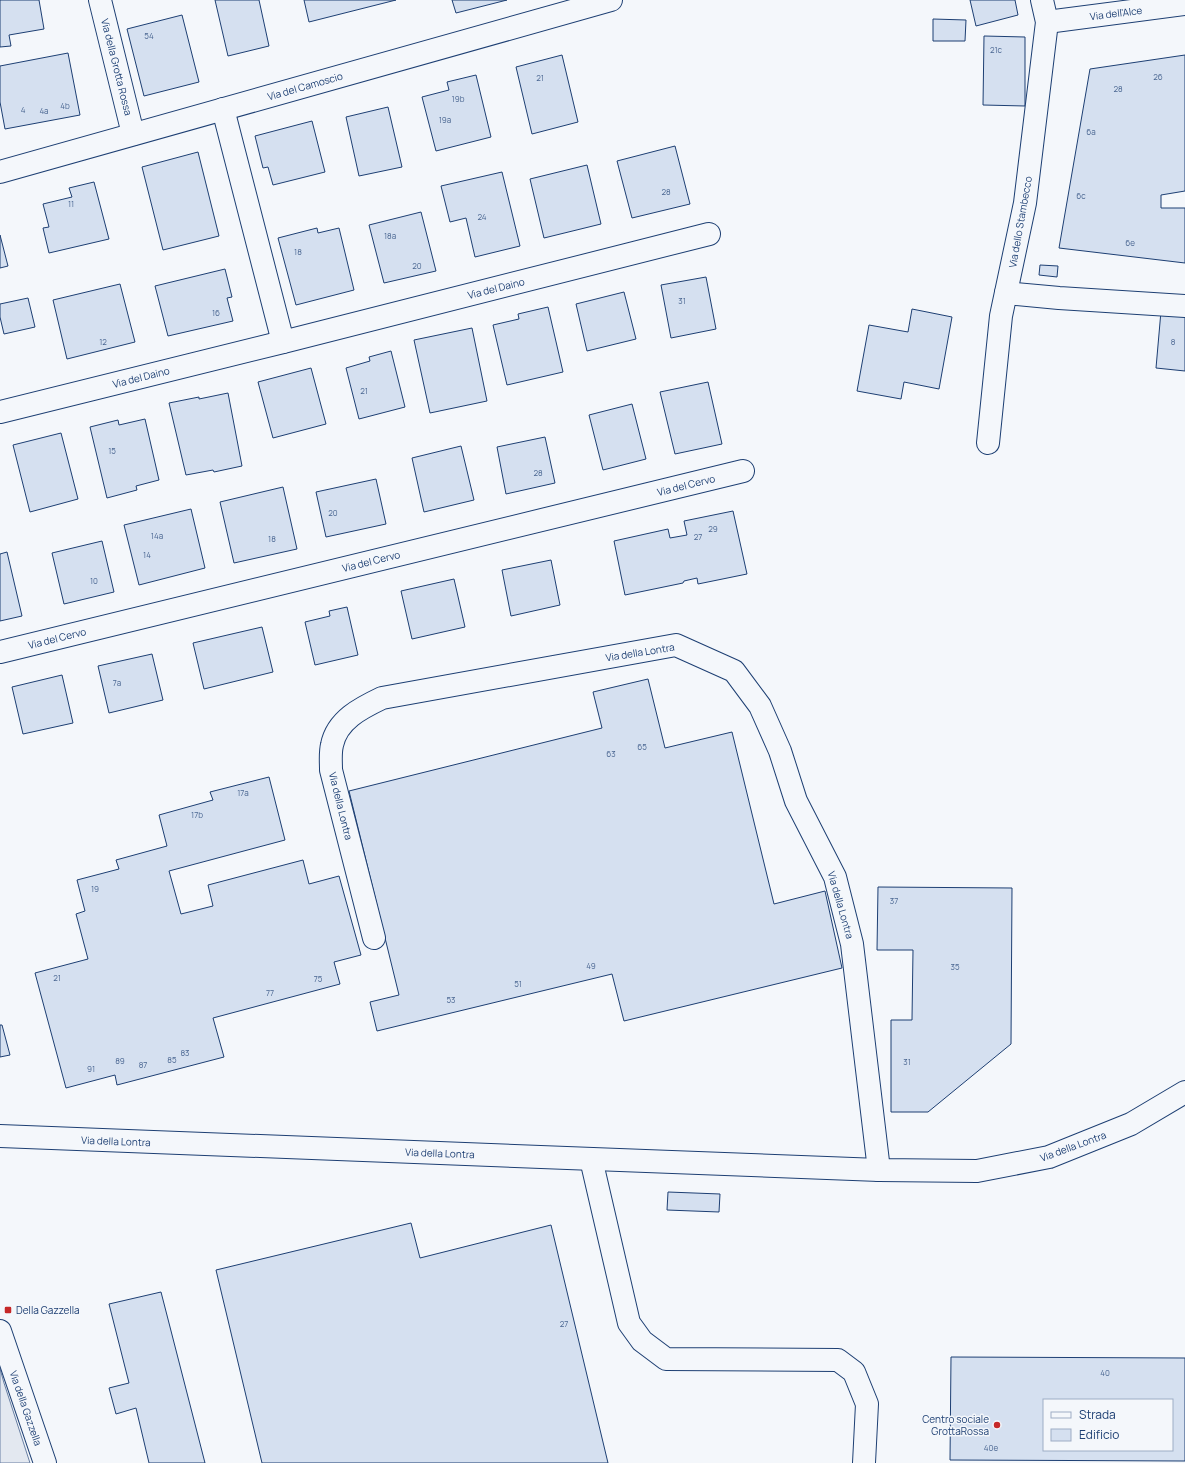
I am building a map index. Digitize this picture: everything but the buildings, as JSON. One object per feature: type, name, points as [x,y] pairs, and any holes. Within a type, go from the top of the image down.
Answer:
[{"type":"street","name":"Via della Grotta Rossa","points":[[100,0],[133,134]]},
{"type":"street","name":"Via del Camoscio","points":[[0,172],[611,0]]},
{"type":"street","name":"Via dello Stambecco","points":[[988,443],[1001,316],[1025,203],[1047,22],[1042,0]]},
{"type":"street","name":"Via dell'Alce","points":[[1047,22],[1185,4]]},
{"type":"street","points":[[223,109],[283,342]]},
{"type":"street","name":"Via del Daino","points":[[0,412],[708,234]]},
{"type":"street","points":[[1006,293],[1185,306]]},
{"type":"street","name":"Via del Cervo","points":[[0,652],[743,471]]},
{"type":"street","name":"Via della Lontra","points":[[374,938],[331,770],[332,745],[340,726],[359,709],[382,698],[676,645],[734,671],[760,706],[780,751],[796,801],[835,877],[852,944],[879,1170]]},
{"type":"street","name":"Via della Lontra","points":[[0,1136],[879,1170],[977,1171],[1049,1157],[1131,1124],[1185,1092]]},
{"type":"street","points":[[591,1159],[629,1323],[642,1341],[666,1359],[838,1360],[854,1372],[866,1404],[864,1463]]},
{"type":"street","name":"Via della Gazzella","points":[[0,1331],[45,1463]]},
{"type":"shaded area","points":[[0,1369],[4,1383],[30,1463],[0,1463]]},
{"type":"place","name":"Della Gazzella","points":[[8,1310]]},
{"type":"place","name":"Centro sociale GrottaRossa","points":[[997,1425]]}]
